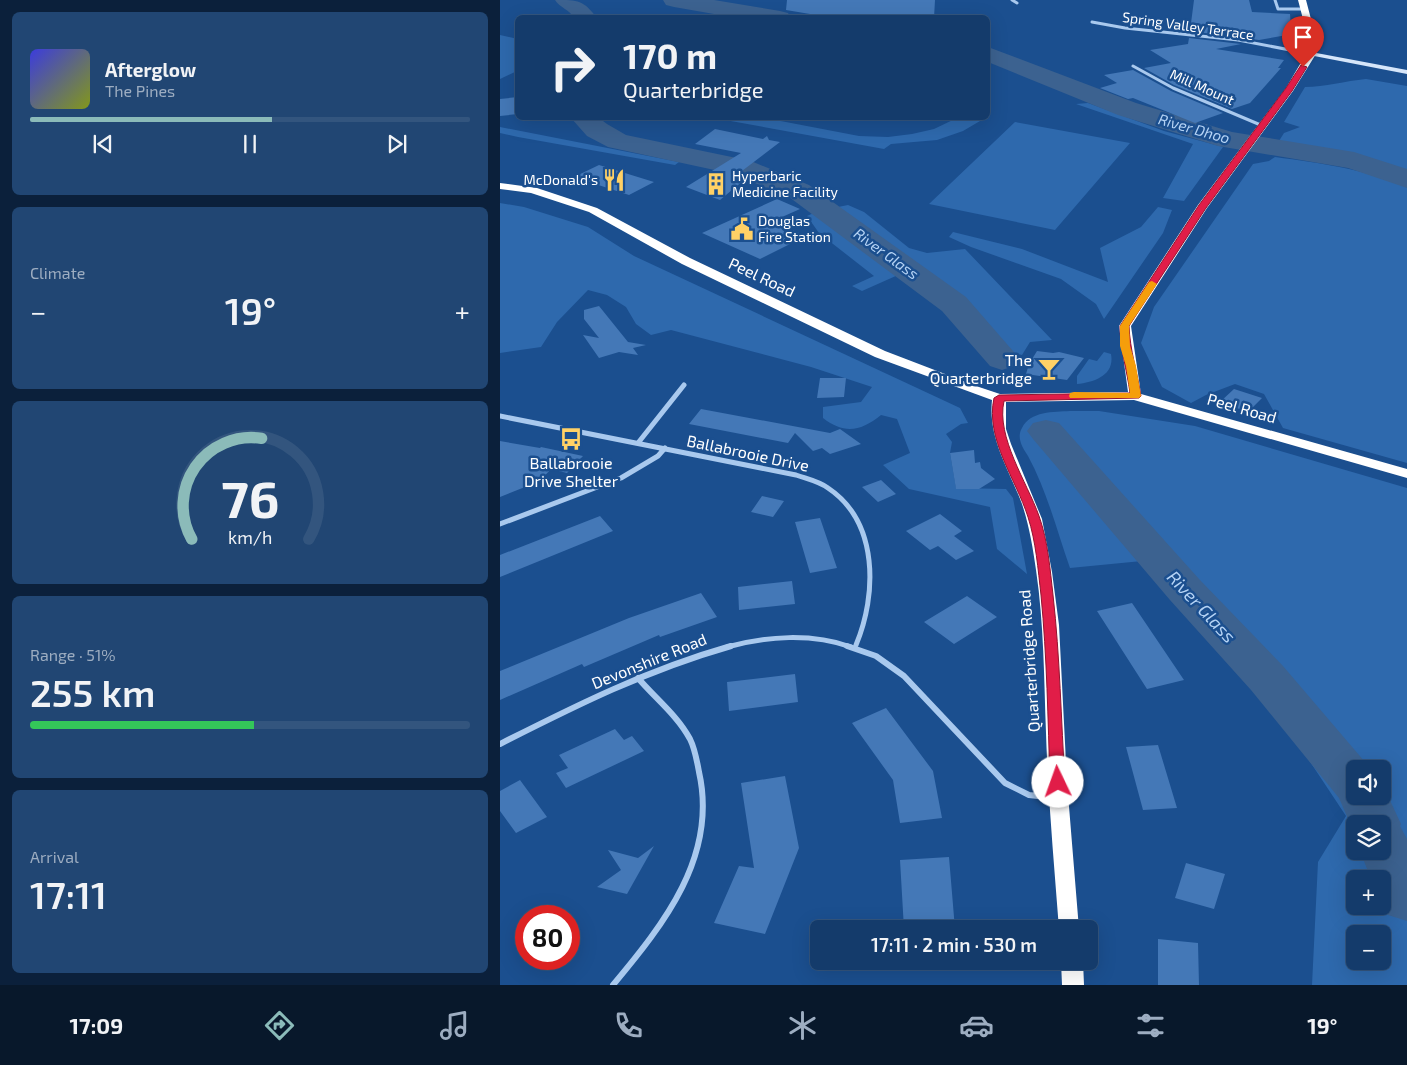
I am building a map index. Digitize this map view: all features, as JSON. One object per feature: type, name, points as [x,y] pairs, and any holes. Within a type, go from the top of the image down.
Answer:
[{"type":"highway","points":[[1136,396],[1131,366],[1125,346],[1125,326],[1202,207],[1263,126],[1311,54],[1313,42],[1302,0]]},
{"type":"highway","name":"Peel Road","points":[[500,186],[533,190],[594,210],[686,261],[880,354],[974,390],[1005,397],[1136,396],[1407,474]]},
{"type":"highway","name":"Quarterbridge Road","points":[[1005,397],[997,408],[999,427],[1005,447],[1034,517],[1043,557],[1050,622],[1058,798],[1068,920]]},
{"type":"highway","points":[[1072,970],[1073,985]]},
{"type":"main road","points":[[1311,54],[1407,72]]},
{"type":"street","points":[[1012,0],[1017,3]]},
{"type":"street","points":[[1275,0],[1278,9],[1304,9]]},
{"type":"street","name":"Spring Valley Terrace","points":[[1092,22],[1125,28],[1238,40],[1311,54]]},
{"type":"street","name":"Mill Mount","points":[[1134,66],[1173,88],[1263,126]]},
{"type":"street","points":[[638,443],[684,385]]},
{"type":"street","name":"Ballabrooie Drive","points":[[500,416],[665,448],[813,480],[831,490],[848,506],[865,540],[870,578],[866,619],[856,645]]},
{"type":"street","points":[[500,524],[622,478],[658,456],[665,448]]},
{"type":"street","name":"Devonshire Road","points":[[500,744],[638,678],[709,650],[784,637],[812,638],[856,645],[878,656],[904,676],[1005,783],[1017,792],[1030,796],[1058,798]]},
{"type":"street","points":[[613,985],[635,960],[669,914],[691,872],[699,844],[705,808],[702,774],[690,739],[662,703],[638,678]]},
{"type":"shaded area","points":[[500,35],[515,38],[515,72],[500,79]]},
{"type":"shaded area","points":[[1366,79],[1407,86],[1407,175],[1344,155],[1279,141],[1284,133],[1300,127],[1284,122],[1305,87]]},
{"type":"shaded area","points":[[1088,103],[1164,131],[1223,147],[1184,201],[1163,198],[1193,144],[1076,104]]},
{"type":"shaded area","points":[[725,120],[775,120],[859,136],[888,137],[934,129],[953,120],[980,120],[963,131],[937,140],[891,144],[884,149]]},
{"type":"shaded area","points":[[1015,122],[1130,143],[1055,230],[929,204]]},
{"type":"shaded area","points":[[500,127],[679,162],[675,165],[518,137],[500,133]]},
{"type":"shaded area","points":[[1275,157],[1326,164],[1358,171],[1407,187],[1407,463],[1283,428],[1264,394],[1235,384],[1191,403],[1162,387],[1141,343],[1154,307],[1253,164],[1269,161]]},
{"type":"shaded area","points":[[500,203],[524,207],[588,227],[634,256],[960,408],[968,423],[961,424],[946,434],[952,442],[950,453],[956,488],[1006,489],[1013,498],[1027,574],[997,549],[990,507],[909,489],[883,465],[910,453],[897,419],[881,415],[867,425],[846,429],[823,418],[823,407],[861,402],[872,387],[811,367],[671,330],[651,335],[636,324],[626,307],[607,295],[588,290],[557,322],[541,347],[500,353]]},
{"type":"shaded area","points":[[848,205],[864,212],[909,248],[927,253],[965,249],[1052,340],[1030,342],[1022,355],[1002,350],[959,300],[838,207]]},
{"type":"shaded area","points":[[1158,207],[1172,210],[1163,233],[1104,319],[1096,304],[1061,279],[971,247],[949,237],[953,232],[1022,249],[1108,282],[1100,248],[1141,227]]},
{"type":"shaded area","points":[[816,212],[898,275],[862,291],[852,286],[874,276],[819,233],[807,216]]},
{"type":"shaded area","points":[[1104,352],[1111,354],[1110,367],[1107,372],[1097,379],[1077,384],[1077,376],[1089,359],[1097,361]]},
{"type":"shaded area","points":[[1099,411],[1195,426],[1407,488],[1407,985],[1312,985],[1318,862],[1346,816],[1193,585],[1142,561],[1070,568],[1046,497],[1020,439],[1020,432],[1026,422],[1036,415],[1050,412]]},
{"type":"building","points":[[787,0],[935,0],[934,15],[816,15],[786,10]]},
{"type":"building","points":[[1194,0],[1249,0],[1252,12],[1290,14],[1291,28],[1287,35],[1259,40],[1190,31]]},
{"type":"building","points":[[1189,38],[1241,44],[1216,49],[1284,60],[1278,68],[1281,68],[1250,103],[1232,109],[1174,85],[1144,68],[1171,63],[1150,50],[1188,44]]},
{"type":"building","points":[[1133,70],[1171,91],[1223,113],[1195,123],[1133,98],[1128,99],[1100,88],[1117,83],[1104,75]]},
{"type":"building","points":[[515,97],[515,114],[500,116],[500,99]]},
{"type":"building","points":[[715,129],[763,139],[767,136],[769,140],[780,142],[734,177],[744,180],[720,200],[686,187],[741,153],[695,144]]},
{"type":"building","name":"McDonald's","points":[[599,165],[654,182],[629,195],[574,177]]},
{"type":"building","name":"Douglas Fire Station","points":[[777,199],[800,209],[773,221],[801,234],[786,241],[792,243],[760,259],[702,233]]},
{"type":"building","points":[[599,306],[628,342],[646,345],[633,348],[638,355],[619,352],[599,358],[583,335],[599,338],[584,319],[584,310]]},
{"type":"building","name":"The Quarterbridge","points":[[1037,351],[1059,352],[1084,358],[1067,380],[1026,374],[1029,364]]},
{"type":"building","points":[[820,378],[846,378],[844,397],[817,398]]},
{"type":"building","points":[[1234,389],[1262,398],[1248,412],[1220,402]]},
{"type":"building","points":[[701,409],[830,433],[840,429],[861,444],[830,454],[822,448],[813,451],[795,433],[788,443],[689,424]]},
{"type":"building","points":[[500,441],[583,456],[567,473],[551,469],[535,486],[530,485],[500,497]]},
{"type":"building","points":[[974,450],[975,463],[980,462],[981,468],[995,479],[979,489],[956,489],[950,453]]},
{"type":"building","points":[[881,480],[896,494],[878,502],[862,487]]},
{"type":"building","points":[[762,496],[784,501],[773,517],[751,512]]},
{"type":"building","points":[[940,514],[962,531],[954,536],[974,551],[956,560],[938,546],[930,550],[906,531]]},
{"type":"building","points":[[600,516],[613,531],[500,577],[500,555]]},
{"type":"building","points":[[820,518],[837,568],[810,573],[795,522]]},
{"type":"building","points":[[792,581],[795,604],[739,610],[738,587]]},
{"type":"building","points":[[701,593],[717,617],[660,637],[659,635],[584,667],[582,664],[500,700],[500,671],[629,618]]},
{"type":"building","points":[[967,596],[997,617],[954,644],[924,622]]},
{"type":"building","points":[[1132,603],[1184,680],[1147,689],[1097,611]]},
{"type":"building","points":[[795,674],[798,702],[729,711],[727,682]]},
{"type":"building","points":[[886,708],[933,771],[942,818],[900,823],[893,780],[852,723]]},
{"type":"building","points":[[615,729],[624,740],[632,736],[644,751],[566,788],[556,773],[568,768],[559,755]]},
{"type":"building","points":[[1158,745],[1177,808],[1143,810],[1126,747]]},
{"type":"building","points":[[785,776],[799,848],[765,934],[714,923],[739,866],[754,868],[741,783]]},
{"type":"building","points":[[520,780],[547,817],[516,833],[500,811],[500,791]]},
{"type":"building","points":[[654,846],[627,894],[597,887],[621,870],[608,850],[638,858]]},
{"type":"building","points":[[949,857],[954,920],[903,920],[900,860]]},
{"type":"building","points":[[1186,863],[1225,874],[1214,909],[1175,898]]},
{"type":"building","points":[[1158,939],[1198,943],[1199,985],[1158,985]]},
{"type":"waterway","name":"River Glass","points":[[566,0],[580,8],[584,15]]},
{"type":"waterway","name":"River Dhoo","points":[[674,0],[762,15]]},
{"type":"waterway","name":"River Dhoo","points":[[990,55],[1127,109],[1228,140],[1354,160],[1407,179]]},
{"type":"waterway","name":"River Glass","points":[[586,120],[597,130],[618,141],[741,167],[799,191],[954,304],[1002,359]]},
{"type":"waterway","name":"River Glass","points":[[1046,431],[1185,590],[1267,678],[1346,773]]},
{"type":"waterway","name":"River Glass","points":[[1368,805],[1371,815]]},
{"type":"waterway","name":"River Glass","points":[[1390,860],[1407,899]]},
{"type":"slow traffic","points":[[1074,396],[1136,396],[1131,366],[1125,346],[1125,326],[1152,284]]},
{"type":"place","name":"McDonald's","points":[[614,180]]},
{"type":"place","name":"Hyperbaric Medicine Facility","points":[[716,184]]},
{"type":"place","name":"Douglas Fire Station","points":[[742,229]]},
{"type":"place","name":"The Quarterbridge","points":[[1049,369]]},
{"type":"place","name":"Ballabrooie Drive Shelter","points":[[571,439]]},
{"type":"route","points":[[1058,782],[1050,622],[1043,557],[1034,517],[1005,447],[999,427],[997,408],[999,398],[1136,396],[1131,366],[1125,346],[1125,326],[1202,207],[1290,89],[1303,67]]}]
